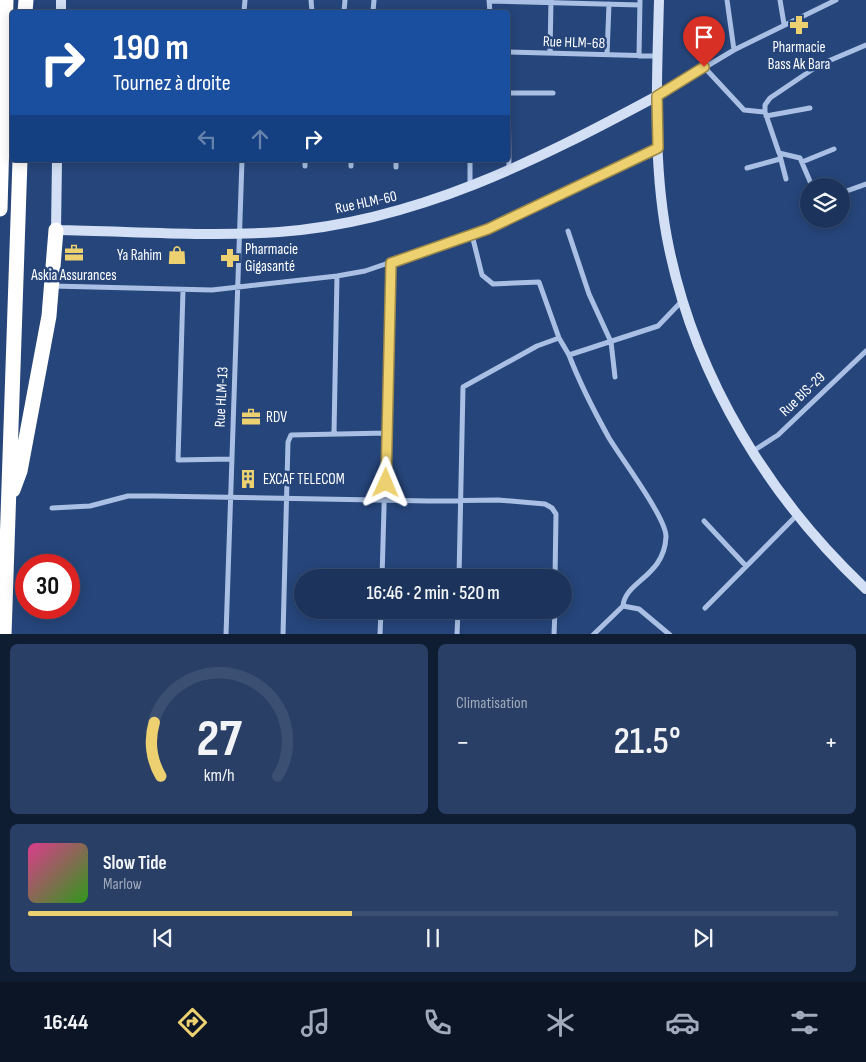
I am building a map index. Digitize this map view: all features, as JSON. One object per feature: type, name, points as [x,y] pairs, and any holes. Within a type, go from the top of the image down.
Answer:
[{"type":"highway","points":[[0,209],[6,0]]},
{"type":"highway","points":[[4,634],[20,162]]},
{"type":"highway","points":[[7,503],[20,471],[53,286],[56,230]]},
{"type":"street","points":[[490,0],[609,4],[640,2],[640,56]]},
{"type":"street","points":[[659,0],[657,56],[658,148],[668,247],[682,301],[700,351],[729,411],[752,451],[834,559],[865,589]]},
{"type":"street","points":[[726,0],[734,50]]},
{"type":"street","points":[[780,0],[784,24]]},
{"type":"street","points":[[550,54],[551,1]]},
{"type":"street","points":[[657,96],[734,50],[833,1]]},
{"type":"street","points":[[607,55],[609,4]]},
{"type":"street","points":[[786,179],[766,114],[766,101],[819,65],[866,45]]},
{"type":"street","name":"Rue HLM-68","points":[[510,52],[657,56]]},
{"type":"street","points":[[704,67],[744,110],[766,114],[810,108]]},
{"type":"street","points":[[510,93],[553,92]]},
{"type":"street","name":"Rue HLM-60","points":[[56,230],[240,233],[311,228],[367,218],[440,198],[509,170],[657,96]]},
{"type":"street","points":[[53,286],[183,290],[238,288],[337,276],[391,263],[472,235],[532,209],[658,148]]},
{"type":"street","points":[[802,162],[834,149]]},
{"type":"street","points":[[747,168],[780,156],[798,157],[809,178]]},
{"type":"street","points":[[56,230],[57,162]]},
{"type":"street","name":"Rue HLM-13","points":[[226,634],[242,162]]},
{"type":"street","points":[[396,162],[396,167]]},
{"type":"street","points":[[470,162],[470,186]]},
{"type":"street","points":[[509,162],[509,170]]},
{"type":"street","points":[[850,190],[864,185],[866,191]]},
{"type":"street","points":[[568,231],[589,294],[611,342],[615,377]]},
{"type":"street","points":[[472,235],[482,275],[493,284],[539,282],[559,338],[569,355],[585,392],[607,434],[656,509],[666,530],[666,544],[659,564],[625,596],[623,606],[593,634]]},
{"type":"street","points":[[382,569],[386,499],[391,263]]},
{"type":"street","points":[[334,433],[337,276]]},
{"type":"street","points":[[183,290],[178,460],[231,459]]},
{"type":"street","points":[[569,355],[658,326],[682,301]]},
{"type":"street","points":[[459,569],[463,387],[537,346],[559,338]]},
{"type":"street","name":"Rue BIS-29","points":[[752,451],[778,434],[866,351]]},
{"type":"street","points":[[283,634],[288,442],[291,435],[387,433]]},
{"type":"street","points":[[52,508],[90,506],[128,496],[498,500],[545,504],[552,508],[556,514],[555,569]]},
{"type":"street","points":[[705,608],[798,514]]},
{"type":"street","points":[[704,521],[746,566]]},
{"type":"street","points":[[623,606],[639,609],[670,634]]},
{"type":"street","points":[[380,634],[381,619]]},
{"type":"street","points":[[457,634],[458,619]]},
{"type":"street","points":[[554,634],[555,619]]},
{"type":"place","name":"Pharmacie Bass Ak Bara","points":[[799,25]]},
{"type":"place","name":"Askia Assurances","points":[[74,253]]},
{"type":"place","name":"Ya Rahim","points":[[177,255]]},
{"type":"place","name":"Pharmacie Gigasanté","points":[[230,258]]},
{"type":"place","name":"RDV","points":[[251,417]]},
{"type":"place","name":"EXCAF TELECOM","points":[[248,479]]},
{"type":"route","points":[[386,483],[391,263],[488,229],[658,148],[657,96],[704,67]]}]
